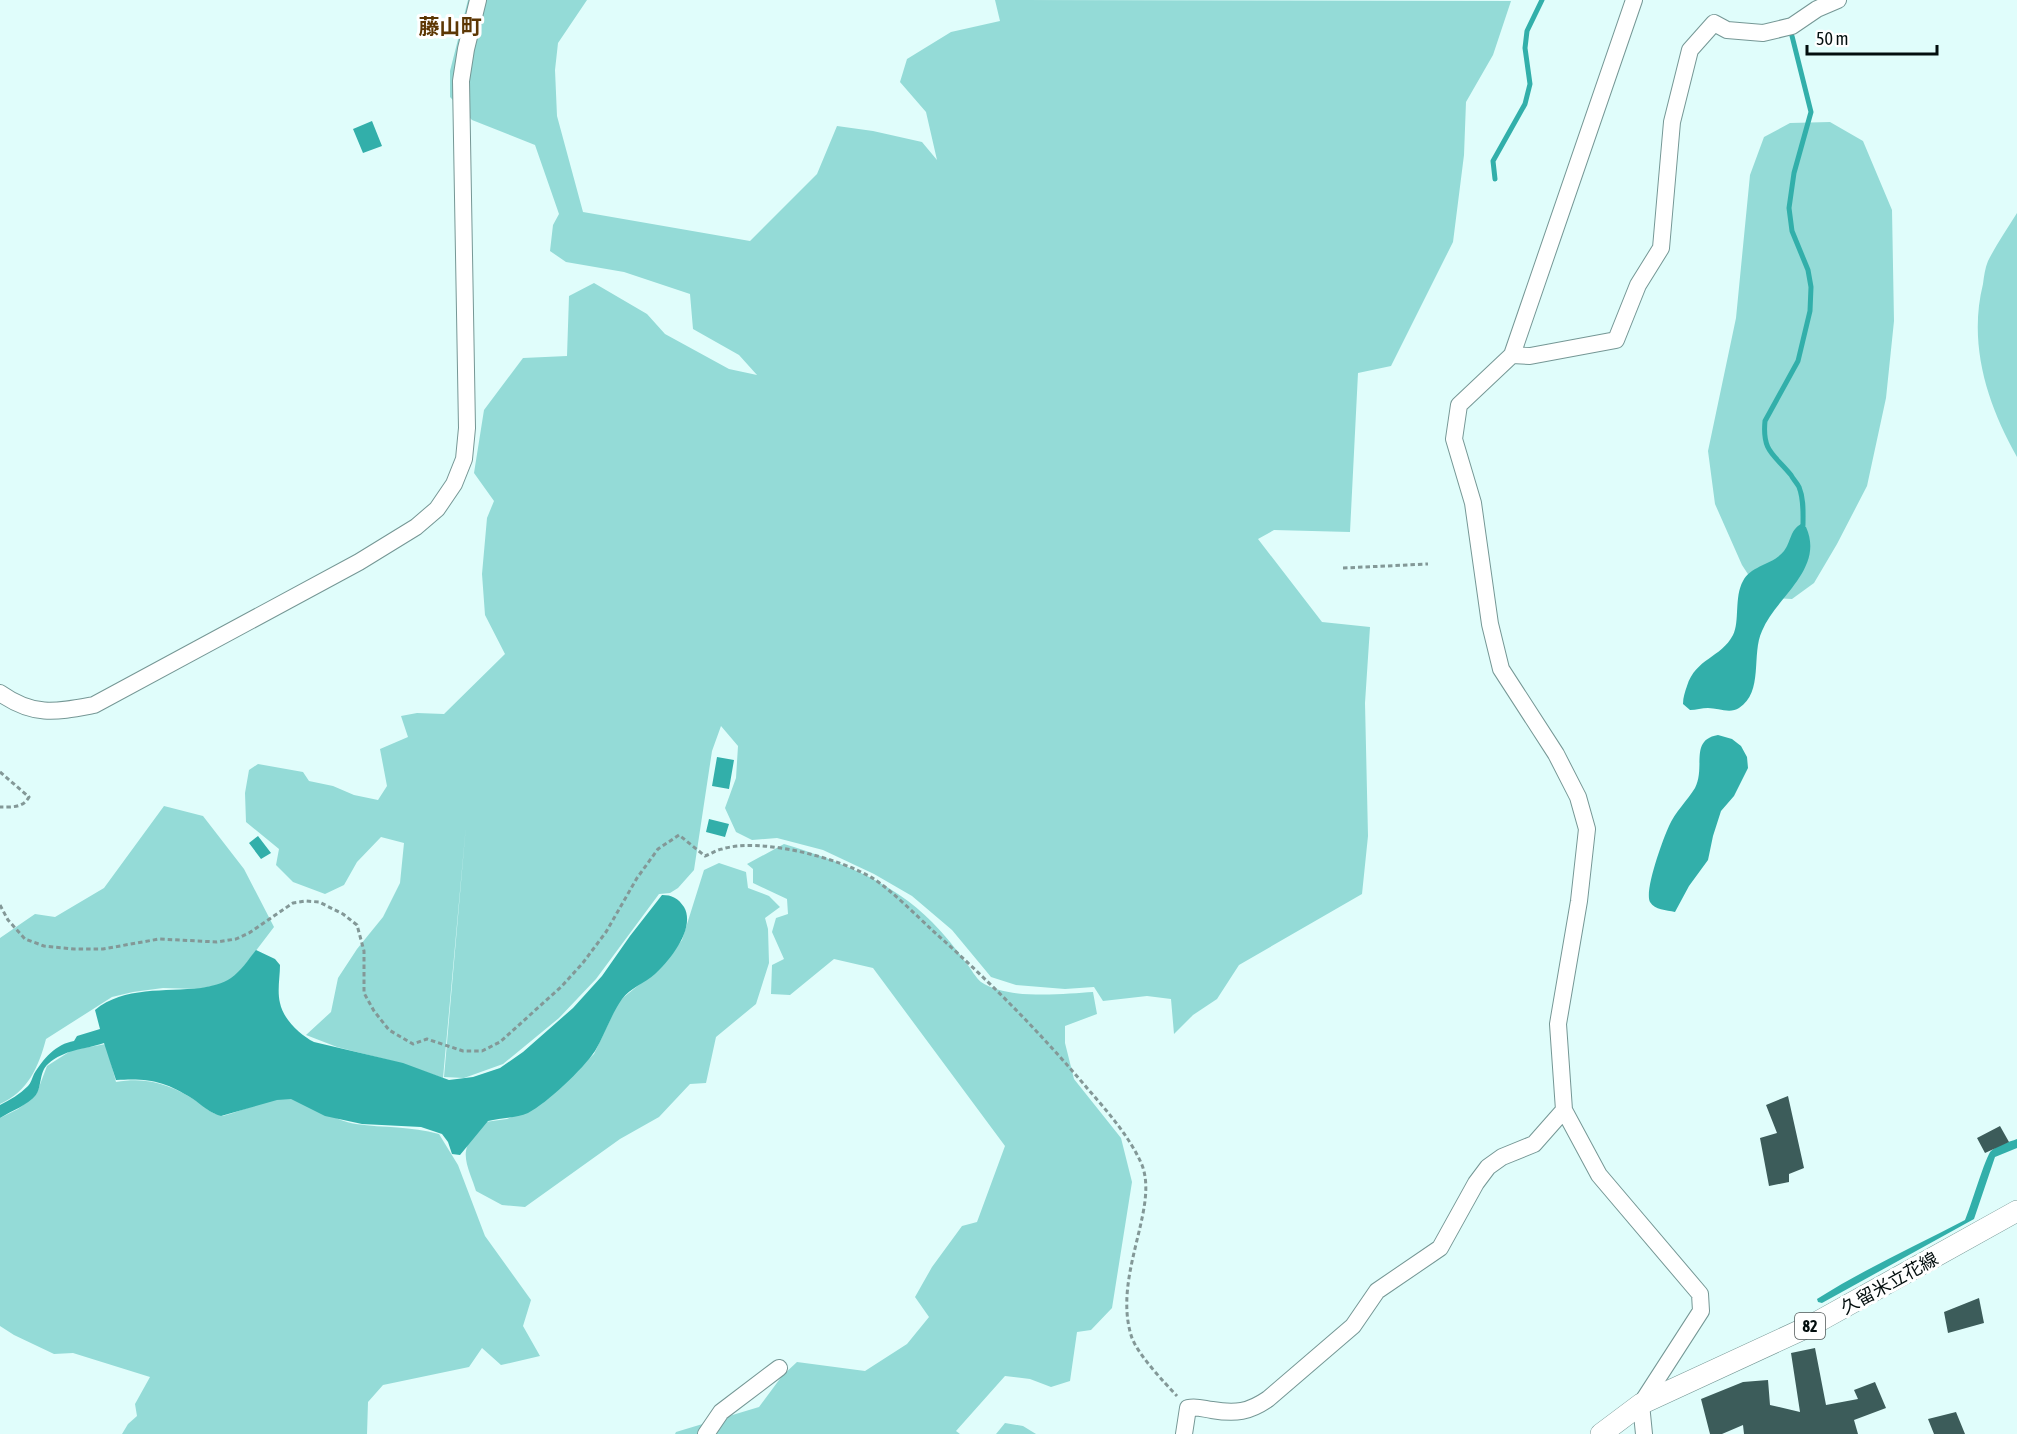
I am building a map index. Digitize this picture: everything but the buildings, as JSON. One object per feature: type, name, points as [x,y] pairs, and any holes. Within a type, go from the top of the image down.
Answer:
[{"type":"main road","name":"久留米立花線","points":[[1601,1434],[1641,1404],[1812,1325],[2017,1211]]},
{"type":"street","points":[[0,693],[11,701],[33,710],[58,712],[94,705],[359,562],[416,527],[437,509],[454,484],[464,459],[467,428],[461,81],[478,0]]},
{"type":"street","points":[[1634,0],[1512,355],[1459,405],[1454,439],[1473,503],[1490,624],[1502,669],[1556,754],[1578,797],[1587,829],[1579,901],[1558,1024],[1564,1110],[1599,1175],[1700,1294],[1701,1311],[1641,1404],[1644,1434]]},
{"type":"street","points":[[1512,355],[1530,356],[1616,339],[1638,285],[1661,248],[1672,122],[1690,50],[1714,23],[1727,30],[1763,33],[1792,26],[1817,9],[1838,0]]},
{"type":"street","points":[[1184,1434],[1188,1408],[1240,1412],[1254,1409],[1268,1399],[1353,1326],[1377,1291],[1440,1248],[1476,1183],[1488,1167],[1534,1144],[1564,1110]]},
{"type":"street","points":[[706,1434],[721,1412],[778,1368]]},
{"type":"path","points":[[1343,568],[1428,564]]},
{"type":"path","points":[[0,772],[29,797],[26,802],[16,807],[0,807]]},
{"type":"path","points":[[0,905],[8,920],[25,939],[44,946],[104,949],[159,939],[217,942],[236,939],[249,933],[292,903],[319,902],[343,914],[357,925],[364,951],[364,993],[389,1030],[413,1044],[427,1039],[464,1051],[482,1051],[500,1042],[575,972],[606,932],[637,878],[658,849],[679,835],[705,856],[722,849],[754,846],[789,848],[844,864],[875,879],[976,969],[1052,1046],[1107,1112],[1132,1147],[1143,1167],[1146,1190],[1145,1208],[1130,1273],[1126,1305],[1131,1337],[1153,1370],[1188,1408]]},
{"type":"shaded area","points":[[468,0],[587,0],[558,43],[555,70],[557,116],[583,212],[750,241],[817,174],[837,126],[922,142],[937,160],[926,112],[900,82],[907,59],[951,32],[1000,21],[995,0],[1511,1],[1493,55],[1466,102],[1464,155],[1453,242],[1391,366],[1358,373],[1350,532],[1274,530],[1258,539],[1322,622],[1370,627],[1365,703],[1368,836],[1362,894],[1239,965],[1217,999],[1193,1015],[1174,1034],[1171,999],[1147,996],[1103,1001],[1094,987],[1065,989],[1016,985],[991,977],[952,930],[912,896],[874,874],[823,850],[777,838],[752,840],[736,832],[725,808],[736,778],[738,746],[721,726],[712,751],[694,870],[678,888],[670,893],[659,894],[596,979],[559,1018],[503,1064],[464,1078],[444,1077],[466,825],[443,1078],[400,1063],[337,1047],[306,1035],[331,1012],[338,978],[357,949],[383,917],[400,883],[404,843],[381,837],[357,862],[344,885],[325,894],[293,882],[276,865],[279,849],[246,822],[245,793],[249,770],[258,764],[303,772],[309,781],[378,800],[387,786],[380,749],[408,737],[401,716],[417,713],[444,714],[505,654],[485,615],[482,574],[487,518],[494,501],[474,473],[484,410],[523,358],[567,356],[569,296],[594,283],[647,314],[665,334],[729,369],[757,375],[739,355],[693,329],[690,294],[624,272],[566,262],[550,251],[553,225],[559,214],[535,145],[472,120],[450,97],[450,71]]},
{"type":"shaded area","points":[[372,121],[382,146],[363,153],[353,129]]},
{"type":"shaded area","points":[[1830,122],[1863,141],[1892,210],[1894,321],[1886,398],[1867,486],[1837,544],[1814,583],[1792,599],[1776,598],[1759,591],[1742,565],[1715,504],[1708,451],[1736,318],[1750,175],[1764,137],[1790,123]]},
{"type":"shaded area","points":[[2017,213],[2017,457],[1989,395],[1979,351],[1978,329],[1979,306],[1987,264]]},
{"type":"shaded area","points":[[1801,524],[1806,527],[1810,542],[1809,556],[1796,582],[1762,631],[1757,650],[1754,683],[1747,701],[1732,711],[1708,708],[1690,710],[1683,704],[1687,686],[1696,669],[1722,649],[1733,635],[1740,587],[1743,581],[1751,572],[1779,556],[1786,548],[1795,529]]},
{"type":"shaded area","points":[[1718,735],[1732,739],[1741,746],[1747,757],[1748,768],[1734,796],[1721,811],[1708,860],[1689,886],[1675,912],[1658,908],[1652,905],[1649,896],[1659,853],[1672,821],[1695,788],[1704,742]]},
{"type":"shaded area","points":[[717,757],[734,760],[729,789],[712,786]]},
{"type":"shaded area","points":[[164,806],[203,816],[244,869],[274,927],[232,982],[198,989],[163,988],[112,997],[46,1039],[31,1077],[18,1093],[0,1104],[0,938],[35,914],[55,917],[104,888]]},
{"type":"shaded area","points":[[709,819],[729,824],[725,837],[706,832]]},
{"type":"shaded area","points":[[258,836],[271,853],[261,859],[249,843]]},
{"type":"shaded area","points":[[784,844],[844,865],[900,895],[937,927],[979,980],[992,988],[1020,994],[1093,992],[1097,1014],[1065,1026],[1065,1043],[1074,1079],[1121,1138],[1132,1182],[1112,1308],[1091,1330],[1077,1332],[1070,1381],[1051,1387],[1030,1379],[1005,1376],[956,1431],[960,1434],[675,1434],[759,1407],[782,1376],[797,1362],[865,1371],[907,1344],[929,1317],[915,1297],[932,1267],[962,1226],[977,1222],[1005,1146],[873,968],[834,959],[790,995],[771,994],[772,965],[784,959],[772,932],[776,918],[788,914],[787,899],[753,883],[753,869],[747,864]]},
{"type":"shaded area","points":[[719,863],[746,872],[748,888],[769,896],[780,907],[765,918],[768,929],[769,963],[756,1004],[716,1037],[706,1083],[690,1084],[659,1117],[620,1139],[525,1207],[502,1205],[476,1191],[466,1156],[467,1147],[474,1136],[485,1122],[507,1119],[527,1111],[553,1093],[594,1054],[619,1001],[661,967],[682,940],[704,870]]},
{"type":"shaded area","points":[[662,895],[677,899],[687,915],[684,934],[668,961],[622,999],[595,1051],[564,1085],[528,1113],[488,1121],[460,1155],[452,1154],[442,1134],[421,1127],[362,1124],[325,1116],[291,1099],[277,1100],[221,1116],[165,1085],[147,1080],[116,1080],[104,1043],[54,1059],[45,1067],[33,1099],[0,1118],[0,1105],[15,1097],[28,1086],[38,1068],[51,1053],[61,1045],[74,1041],[77,1036],[100,1029],[95,1010],[106,1002],[132,994],[201,988],[221,983],[238,972],[256,950],[275,959],[280,965],[279,994],[282,1009],[293,1026],[314,1042],[403,1063],[449,1080],[473,1077],[500,1068],[523,1052],[573,1008],[602,976]]},
{"type":"shaded area","points":[[106,1044],[116,1082],[139,1080],[159,1083],[179,1091],[219,1115],[223,1116],[269,1101],[288,1098],[303,1102],[348,1122],[439,1134],[458,1165],[485,1236],[531,1300],[523,1326],[540,1356],[501,1365],[482,1348],[469,1367],[383,1385],[368,1402],[367,1434],[122,1434],[137,1416],[135,1404],[150,1377],[73,1353],[54,1354],[0,1326],[0,1118],[18,1109],[36,1095],[47,1066],[72,1050]]},
{"type":"shaded area","points":[[2017,1139],[2017,1148],[1995,1157],[1974,1219],[1822,1303],[1818,1302],[1817,1299],[1853,1278],[1965,1220],[1991,1151]]},
{"type":"shaded area","points":[[1005,1423],[1023,1426],[1036,1434],[996,1434]]},
{"type":"waterway","points":[[1495,179],[1493,161],[1525,104],[1530,84],[1525,48],[1527,31],[1542,0]]},
{"type":"waterway","points":[[1792,36],[1811,112],[1794,173],[1789,208],[1792,231],[1808,270],[1811,287],[1810,311],[1798,361],[1765,421],[1765,440],[1771,452],[1799,487],[1803,525]]},
{"type":"district","name":"藤山町","points":[[450,26]]}]
